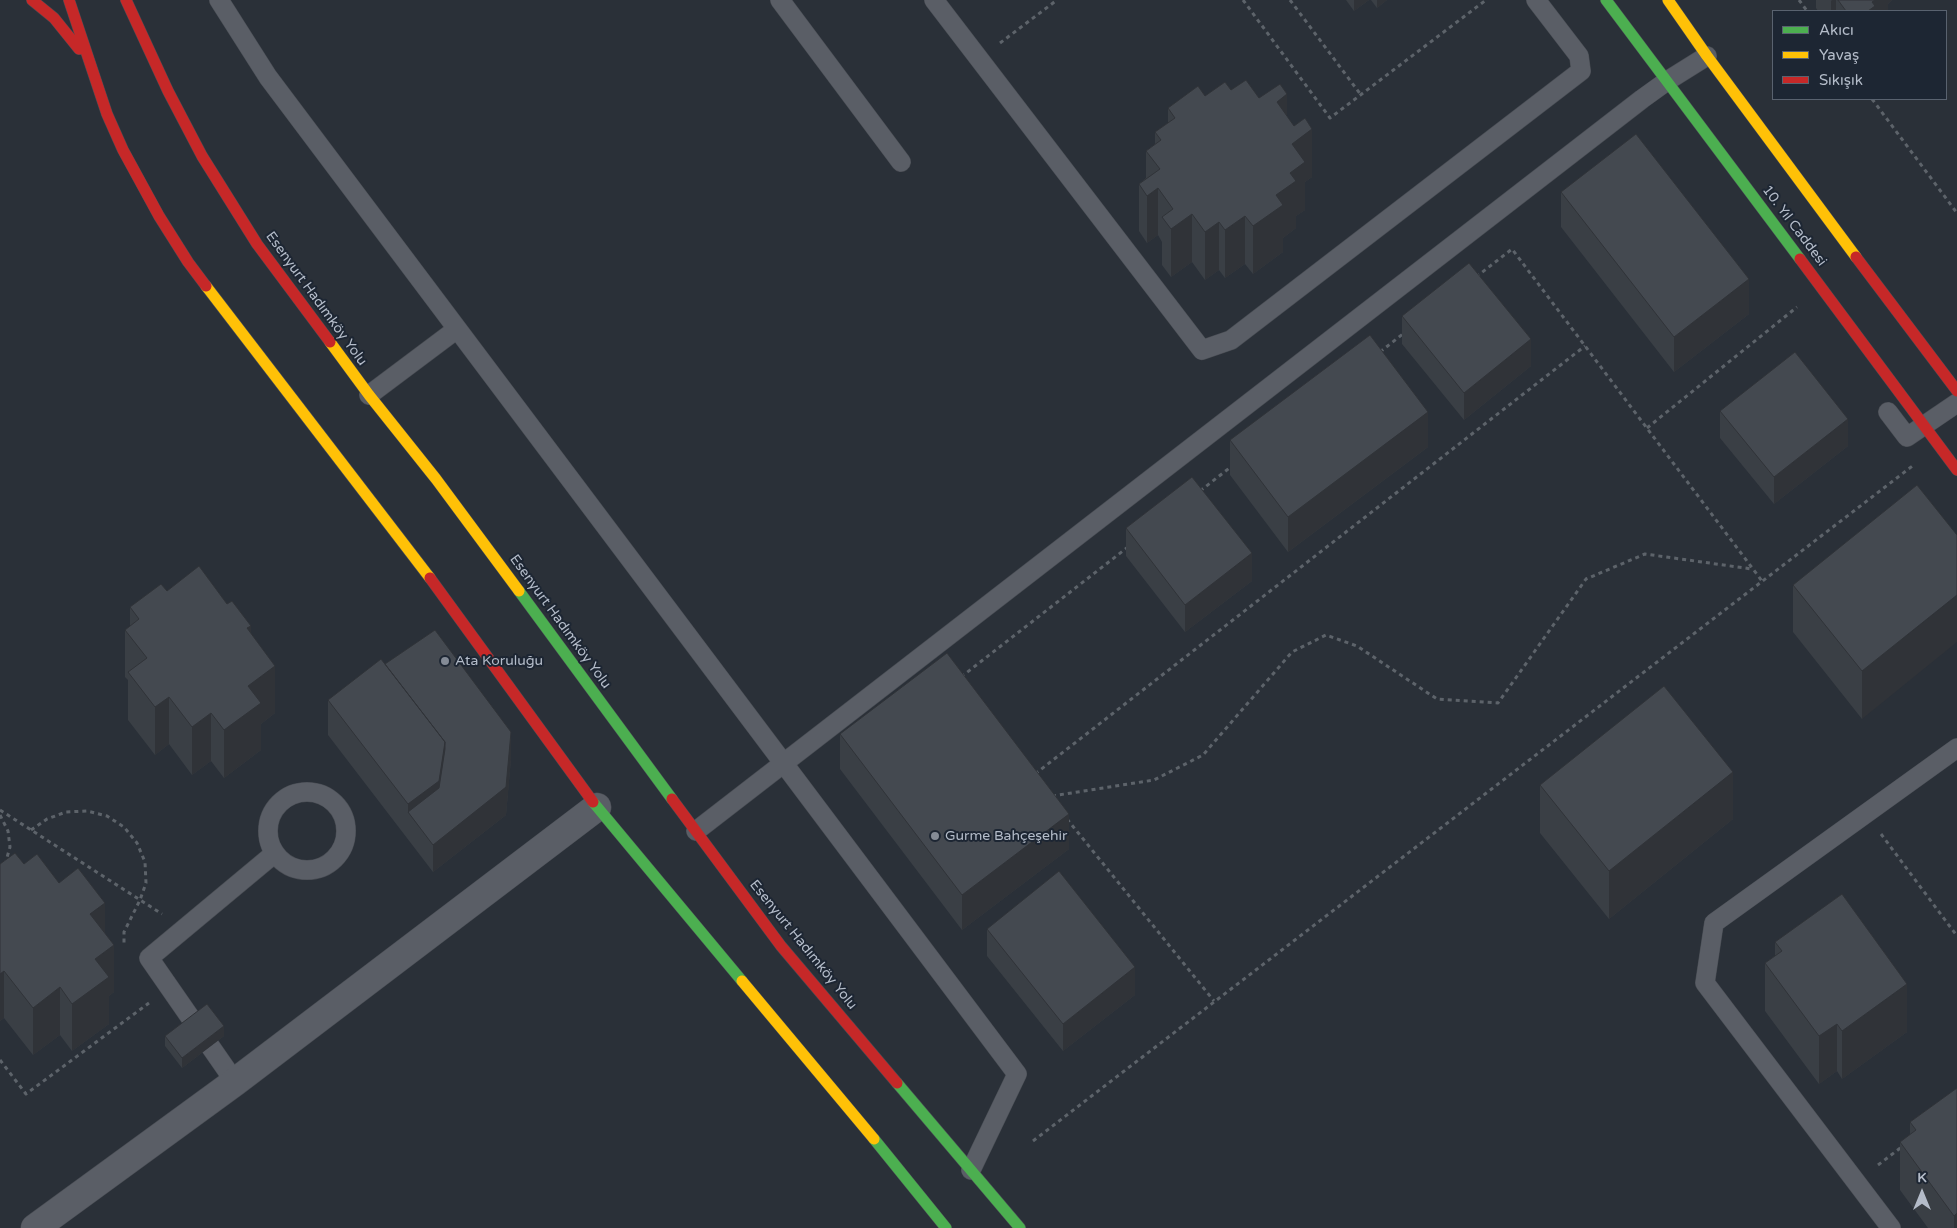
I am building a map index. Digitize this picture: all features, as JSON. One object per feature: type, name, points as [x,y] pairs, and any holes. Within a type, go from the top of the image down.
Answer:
[{"type":"main road","points":[[32,0],[54,18],[89,61]]},
{"type":"main road","points":[[69,0],[107,114],[123,150],[159,216],[188,262],[396,532],[597,807],[897,1166],[946,1228]]},
{"type":"main road","name":"Esenyurt Hadımköy Yolu","points":[[126,0],[139,31],[202,156],[257,244],[369,395],[436,479],[781,946],[1020,1228]]},
{"type":"main road","points":[[139,31],[140,0]]},
{"type":"main road","name":"10. Yıl Caddesi","points":[[1606,0],[1957,470]]},
{"type":"main road","points":[[1668,0],[1707,56],[1869,275],[1957,390]]},
{"type":"street","points":[[35,1228],[235,1082],[597,807]]},
{"type":"lane","points":[[219,0],[268,77],[1017,1074],[971,1170]]},
{"type":"lane","points":[[780,0],[901,162]]},
{"type":"lane","points":[[934,0],[1202,350],[1231,340],[1581,71],[1579,56],[1536,0]]},
{"type":"lane","points":[[696,831],[1667,81],[1707,56]]},
{"type":"lane","points":[[369,395],[457,330]]},
{"type":"lane","points":[[1888,412],[1907,437],[1957,403]]},
{"type":"lane","points":[[1891,1228],[1706,983],[1714,923],[1957,748]]},
{"type":"lane","points":[[310,792],[322,795],[332,801],[341,811],[345,823],[346,836],[342,849],[334,859],[323,867],[310,870],[297,868],[285,862],[275,853],[270,842],[268,830],[271,817],[277,807],[286,799],[297,794],[310,792]]},
{"type":"lane","points":[[235,1082],[148,958],[275,853]]},
{"type":"path","points":[[979,58],[1058,0]]},
{"type":"path","points":[[1243,0],[1330,118],[1486,0]]},
{"type":"path","points":[[1290,0],[1361,95]]},
{"type":"path","points":[[1873,100],[1957,213]]},
{"type":"path","points":[[1473,279],[1512,249],[1762,581]]},
{"type":"path","points":[[1647,428],[1821,287]]},
{"type":"path","points":[[1379,352],[1410,328]]},
{"type":"path","points":[[1038,782],[1032,775],[1585,346]]},
{"type":"path","points":[[1033,1141],[1938,445]]},
{"type":"path","points":[[1199,492],[1238,462]]},
{"type":"path","points":[[956,680],[1128,547]]},
{"type":"path","points":[[1055,804],[1049,797],[1154,780],[1203,755],[1292,652],[1326,635],[1356,646],[1437,699],[1498,703],[1586,579],[1645,554],[1752,569]]},
{"type":"path","points":[[0,810],[184,928]]},
{"type":"path","points":[[31,830],[47,819],[66,812],[87,811],[107,816],[124,827],[137,843],[145,862],[146,883],[124,932],[124,949]]},
{"type":"path","points":[[1062,812],[1214,1001]]},
{"type":"path","points":[[1866,814],[1957,936]]},
{"type":"path","points":[[0,815],[8,831],[10,847],[3,867]]},
{"type":"path","points":[[0,1060],[26,1094],[170,988]]},
{"type":"path","points":[[1855,1182],[1910,1140]]},
{"type":"building","points":[[1838,0],[1875,0],[1872,2],[1875,6],[1869,10],[1845,10]]},
{"type":"building","points":[[1246,80],[1259,98],[1280,84],[1287,94],[1277,102],[1294,126],[1305,118],[1312,129],[1292,144],[1305,162],[1290,173],[1296,181],[1276,195],[1283,205],[1253,226],[1245,216],[1225,230],[1219,222],[1205,232],[1192,214],[1171,229],[1162,217],[1173,209],[1158,188],[1147,196],[1139,184],[1160,169],[1146,151],[1161,140],[1155,132],[1175,118],[1168,108],[1198,86],[1205,96],[1225,82],[1231,90]]},
{"type":"building","points":[[1636,134],[1749,279],[1674,337],[1561,192]]},
{"type":"building","points":[[1469,263],[1531,339],[1464,393],[1402,316]]},
{"type":"building","points":[[1370,335],[1428,412],[1288,517],[1230,440]]},
{"type":"building","points":[[1795,352],[1848,419],[1774,477],[1720,411]]},
{"type":"building","points":[[1192,477],[1252,553],[1185,605],[1126,528]]},
{"type":"building","points":[[1917,485],[1957,535],[1957,595],[1862,671],[1793,585]]},
{"type":"building","points":[[199,566],[227,604],[232,601],[251,626],[247,628],[275,666],[248,686],[261,703],[224,730],[211,713],[192,727],[169,697],[155,707],[128,672],[147,658],[125,630],[139,619],[130,607],[161,584],[167,591]]},
{"type":"building","points":[[435,630],[511,732],[506,787],[433,845],[408,812],[439,788],[445,742],[385,664]]},
{"type":"building","points":[[947,653],[1069,814],[962,895],[840,734]]},
{"type":"building","points":[[381,659],[445,742],[439,781],[408,804],[328,700]]},
{"type":"building","points":[[1664,686],[1733,772],[1609,871],[1540,785]]},
{"type":"building","points":[[15,853],[24,864],[37,854],[59,883],[78,868],[105,903],[90,914],[114,945],[95,959],[109,977],[72,1004],[60,987],[33,1008],[4,971],[0,974],[0,864]]},
{"type":"building","points":[[1059,871],[1135,967],[1063,1024],[987,929]]},
{"type":"building","points":[[1842,894],[1907,984],[1842,1031],[1837,1024],[1819,1036],[1765,963],[1782,951],[1775,942]]},
{"type":"building","points":[[207,1004],[224,1026],[182,1058],[165,1036]]},
{"type":"building","points":[[1957,1088],[1957,1213],[1954,1216],[1900,1142],[1916,1130],[1910,1122]]},
{"type":"traffic: fast","points":[[1606,0],[1800,259]]},
{"type":"traffic: fast","points":[[519,591],[672,799]]},
{"type":"traffic: fast","points":[[593,802],[742,981]]},
{"type":"traffic: fast","points":[[897,1083],[1020,1228]]},
{"type":"traffic: fast","points":[[874,1139],[946,1228]]},
{"type":"traffic: slow","points":[[1668,0],[1707,56],[1856,257]]},
{"type":"traffic: slow","points":[[206,286],[430,578]]},
{"type":"traffic: slow","points":[[330,342],[369,395],[436,479],[519,591]]},
{"type":"traffic: slow","points":[[742,981],[874,1139]]},
{"type":"traffic: jam","points":[[32,0],[54,18],[79,49]]},
{"type":"traffic: jam","points":[[69,0],[107,114],[123,150],[159,216],[188,262],[206,286]]},
{"type":"traffic: jam","points":[[126,0],[168,91],[202,156],[257,244],[330,342]]},
{"type":"traffic: jam","points":[[1856,257],[1957,391]]},
{"type":"traffic: jam","points":[[1800,259],[1957,470]]},
{"type":"traffic: jam","points":[[430,578],[593,802]]},
{"type":"traffic: jam","points":[[672,799],[781,946],[897,1083]]},
{"type":"place","name":"Ata Koruluğu","points":[[445,661]]},
{"type":"place","name":"Gurme Bahçeşehir","points":[[935,836]]}]
